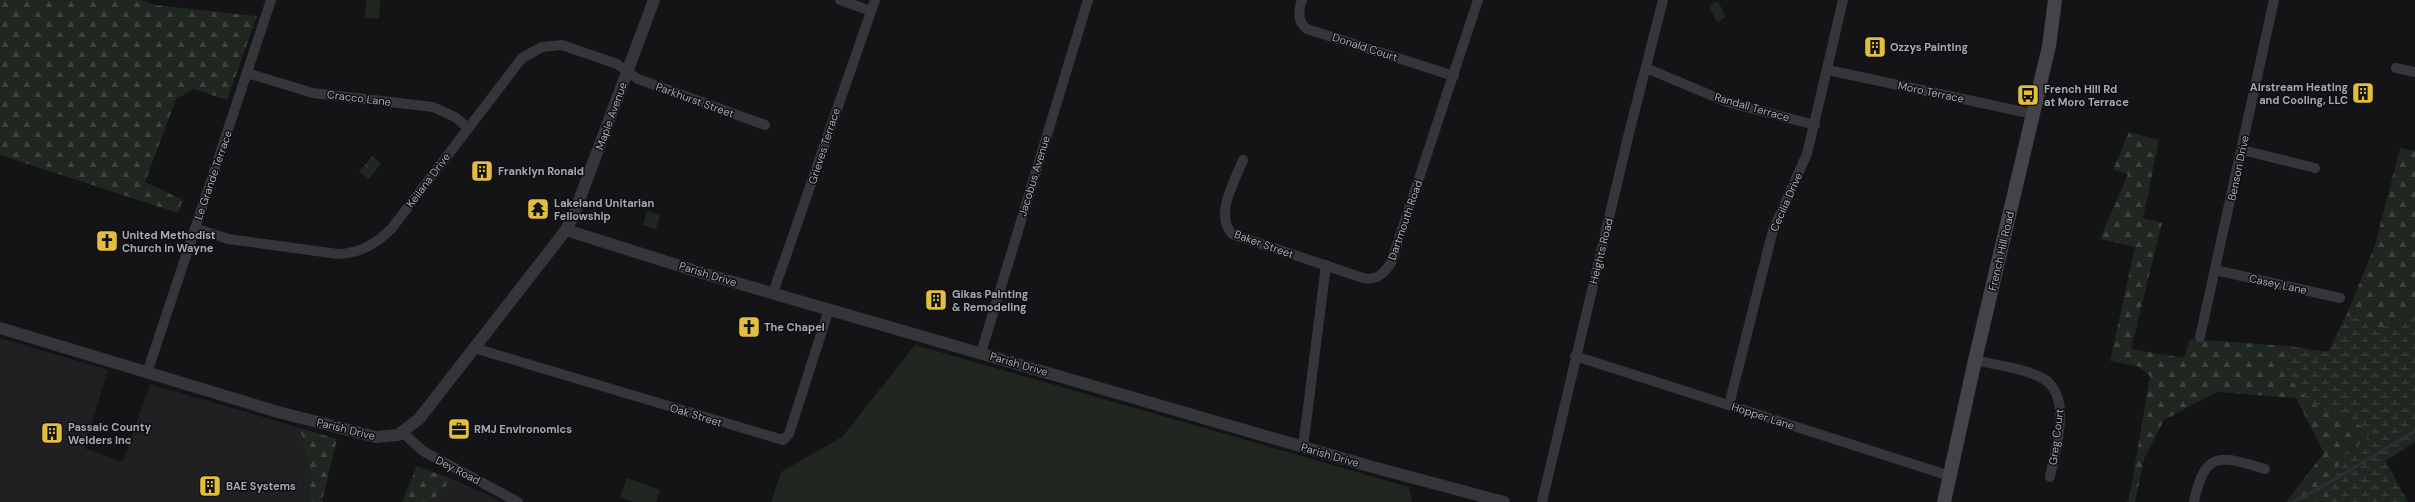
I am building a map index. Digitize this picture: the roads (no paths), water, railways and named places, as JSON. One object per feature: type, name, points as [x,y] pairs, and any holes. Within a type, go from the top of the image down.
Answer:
[{"type":"main road","name":"French Hill Road","points":[[1944,502],[1974,360],[2049,46],[2055,0]]},
{"type":"street","name":"Le Grande Terrace","points":[[147,373],[271,0]]},
{"type":"street","name":"Maple Avenue","points":[[566,230],[589,178],[654,0]]},
{"type":"street","points":[[840,0],[872,11]]},
{"type":"street","name":"Grieves Terrace","points":[[773,293],[875,0]]},
{"type":"street","name":"Jacobus Avenue","points":[[981,353],[1088,0]]},
{"type":"street","name":"Donald Court","points":[[1302,0],[1298,14],[1303,26],[1308,29],[1454,76]]},
{"type":"street","name":"Dartmouth Road","points":[[1326,265],[1368,280],[1379,276],[1391,263],[1478,0]]},
{"type":"street","name":"Heights Road","points":[[1542,502],[1575,356],[1663,0]]},
{"type":"street","name":"Cecilia Drive","points":[[1729,405],[1773,230],[1807,154],[1828,70],[1843,0]]},
{"type":"street","name":"Benson Drive","points":[[2200,337],[2274,0]]},
{"type":"street","name":"Keilana Drive","points":[[195,228],[228,239],[247,242],[338,254],[360,251],[372,245],[392,228],[522,58],[542,47],[552,45],[568,47],[617,64],[627,72]]},
{"type":"street","name":"Randall Terrace","points":[[1646,68],[1726,102],[1815,125]]},
{"type":"street","points":[[2396,68],[2415,72]]},
{"type":"street","name":"Moro Terrace","points":[[1828,70],[2033,114]]},
{"type":"street","name":"Parkhurst Street","points":[[627,72],[638,80],[766,125]]},
{"type":"street","name":"Cracco Lane","points":[[247,73],[312,92],[433,107],[455,117],[468,128]]},
{"type":"street","points":[[2242,150],[2315,168]]},
{"type":"street","name":"Baker Street","points":[[1243,160],[1224,215],[1228,229],[1235,236],[1326,265]]},
{"type":"street","name":"Parish Drive","points":[[0,328],[278,412],[365,435],[384,438],[402,432],[419,419],[566,230],[773,293],[1303,447],[1504,502]]},
{"type":"street","points":[[1303,447],[1326,265]]},
{"type":"street","name":"Casey Lane","points":[[2215,270],[2340,298]]},
{"type":"street","name":"Oak Street","points":[[474,348],[783,440],[789,434],[829,309]]},
{"type":"street","name":"Hopper Lane","points":[[1575,356],[1950,476]]},
{"type":"street","name":"Greg Court","points":[[1974,360],[2043,378],[2053,386],[2060,400],[2061,412],[2050,478]]},
{"type":"street","name":"Dey Road","points":[[402,432],[423,451],[518,502]]},
{"type":"street","points":[[2194,502],[2198,482],[2204,469],[2213,461],[2229,458],[2265,469]]},
{"type":"waterway","points":[[2292,502],[2320,488],[2415,431]]},
{"type":"place","name":"Ozzys Painting","points":[[1875,47]]},
{"type":"place","name":"Airstream Heating and Cooling, LLC","points":[[2363,93]]},
{"type":"place","name":"French Hill Rd at Moro Terrace","points":[[2028,95]]},
{"type":"place","name":"Franklyn Ronald","points":[[482,171]]},
{"type":"place","name":"Lakeland Unitarian Fellowship","points":[[538,209]]},
{"type":"place","name":"United Methodist Church in Wayne","points":[[107,241]]},
{"type":"place","name":"Gikas Painting & Remodeling","points":[[936,300]]},
{"type":"place","name":"The Chapel","points":[[749,327]]},
{"type":"place","name":"RMJ Environomics","points":[[459,429]]},
{"type":"place","name":"Passaic County Welders Inc","points":[[52,433]]},
{"type":"place","name":"BAE Systems","points":[[210,486]]}]
